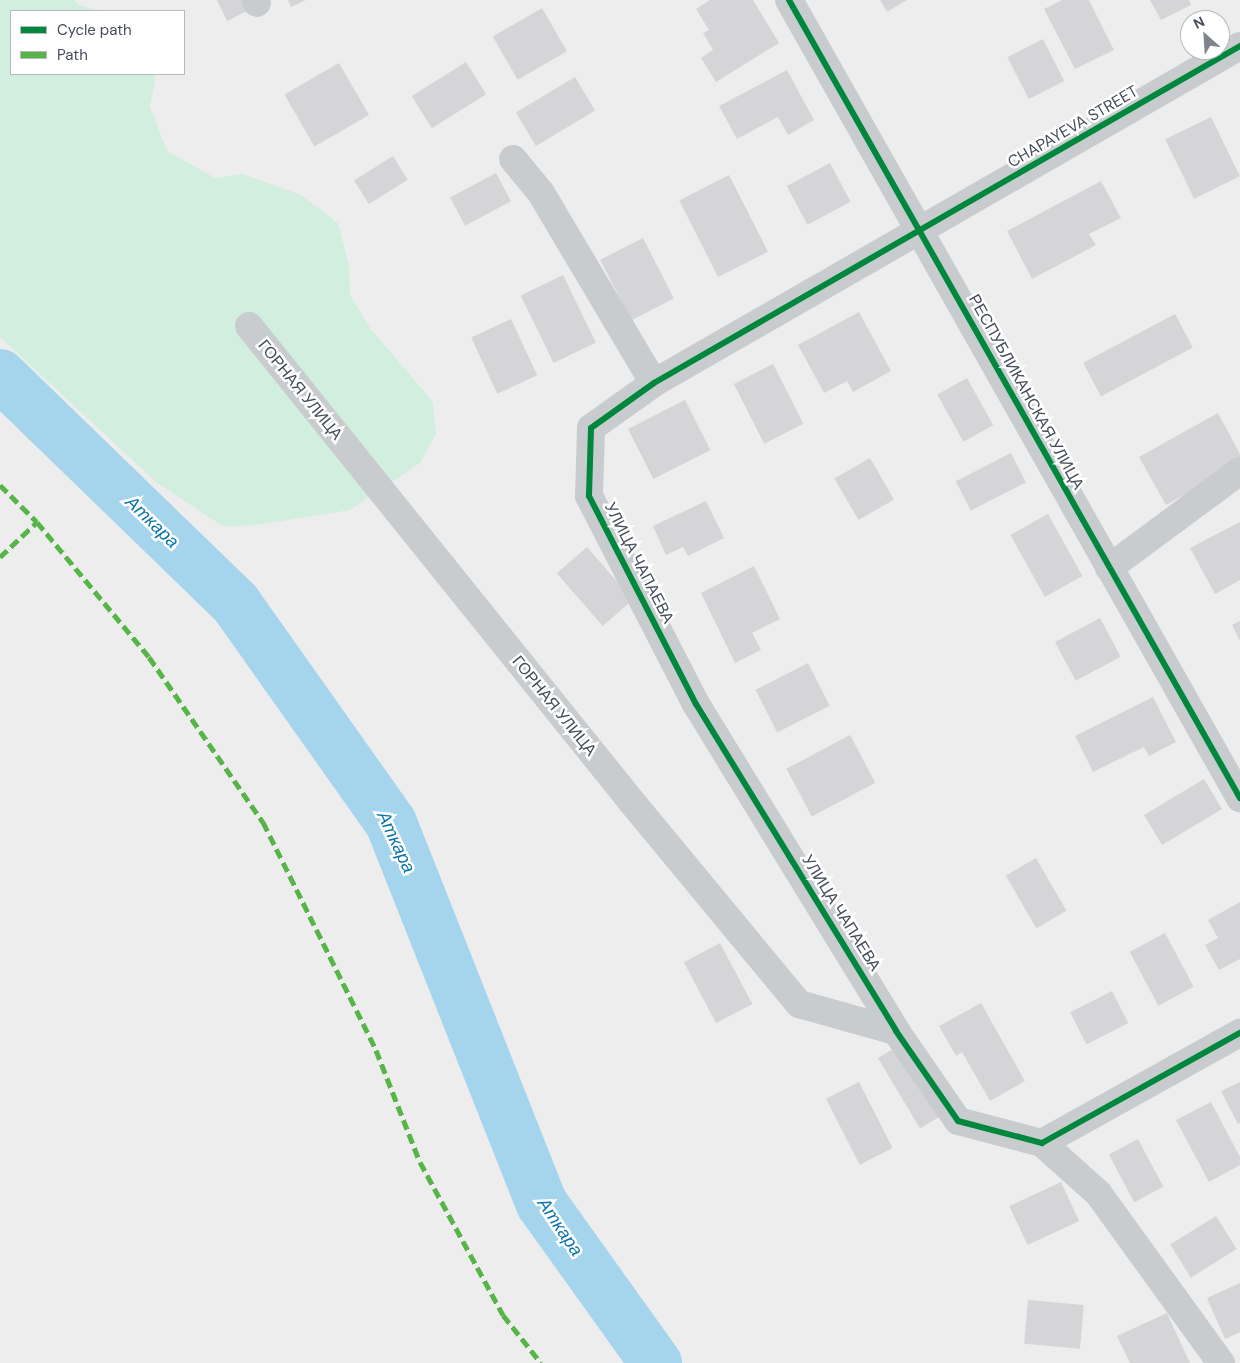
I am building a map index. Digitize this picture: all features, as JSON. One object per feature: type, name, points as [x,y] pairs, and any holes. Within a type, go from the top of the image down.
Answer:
[{"type":"street","name":"РЕСПУБЛИКАНСКАЯ УЛИЦА","points":[[789,0],[1240,798]]},
{"type":"street","name":"CHAPAYEVA STREET","points":[[920,232],[1240,46]]},
{"type":"street","points":[[512,159],[541,193],[654,383]]},
{"type":"street","name":"УЛИЦА ЧАПАЕВА","points":[[896,1030],[696,704],[589,496],[591,428],[654,383],[920,232]]},
{"type":"street","name":"ГОРНАЯ УЛИЦА","points":[[248,326],[631,801],[799,1004],[896,1030]]},
{"type":"street","points":[[1110,568],[1240,471]]},
{"type":"street","points":[[896,1030],[958,1121],[1042,1143],[1098,1193],[1221,1363]]},
{"type":"street","points":[[1042,1143],[1240,1033]]},
{"type":"green space","points":[[0,0],[74,0],[79,5],[98,10],[10,10],[10,75],[156,75],[150,107],[167,151],[215,178],[243,174],[299,194],[338,223],[349,266],[350,295],[370,328],[433,402],[436,434],[420,463],[350,510],[256,525],[224,527],[156,482],[0,337]]},
{"type":"building","points":[[217,0],[269,0],[227,21]]},
{"type":"building","points":[[288,0],[306,0],[291,7]]},
{"type":"building","points":[[710,0],[753,0],[779,43],[716,82],[701,58],[713,50],[703,33],[709,30],[696,9]]},
{"type":"building","points":[[880,0],[907,0],[887,12]]},
{"type":"building","points":[[1062,0],[1089,0],[1114,50],[1075,69],[1044,9]]},
{"type":"building","points":[[1150,0],[1189,0],[1191,5],[1161,20]]},
{"type":"building","points":[[542,8],[567,51],[518,80],[493,36]]},
{"type":"building","points":[[1043,39],[1064,81],[1029,99],[1007,57]]},
{"type":"building","points":[[466,62],[486,94],[432,128],[412,96]]},
{"type":"building","points":[[339,63],[369,115],[314,146],[284,94]]},
{"type":"building","points":[[787,70],[814,120],[788,135],[778,117],[737,139],[719,106]]},
{"type":"building","points":[[575,77],[595,110],[536,146],[516,113]]},
{"type":"building","points":[[1211,117],[1240,176],[1194,199],[1165,139]]},
{"type":"building","points":[[393,156],[408,180],[369,204],[354,180]]},
{"type":"building","points":[[830,163],[851,202],[807,225],[787,186]]},
{"type":"building","points":[[496,173],[511,201],[465,226],[450,197]]},
{"type":"building","points":[[729,175],[768,252],[718,277],[679,200]]},
{"type":"building","points":[[1101,181],[1121,218],[1089,234],[1096,245],[1032,279],[1007,231]]},
{"type":"building","points":[[643,238],[674,299],[631,320],[600,260]]},
{"type":"building","points":[[563,275],[596,342],[554,363],[521,296]]},
{"type":"building","points":[[859,312],[891,371],[853,392],[847,381],[824,393],[798,345]]},
{"type":"building","points":[[1175,314],[1193,348],[1101,396],[1083,363]]},
{"type":"building","points":[[511,319],[537,375],[497,394],[471,338]]},
{"type":"building","points":[[773,364],[803,424],[764,444],[734,384]]},
{"type":"building","points":[[967,378],[993,425],[963,442],[937,394]]},
{"type":"building","points":[[685,400],[710,450],[653,479],[628,429]]},
{"type":"building","points":[[1218,413],[1240,454],[1240,464],[1166,505],[1139,457]]},
{"type":"building","points":[[1011,453],[1026,482],[971,511],[956,481]]},
{"type":"building","points":[[870,458],[894,500],[858,520],[834,478]]},
{"type":"building","points":[[706,501],[724,538],[688,556],[683,547],[666,555],[653,526]]},
{"type":"building","points":[[1048,514],[1082,576],[1045,597],[1010,535]]},
{"type":"building","points":[[1240,522],[1240,580],[1215,594],[1190,548]]},
{"type":"building","points":[[587,547],[633,600],[603,626],[557,573]]},
{"type":"building","points":[[754,566],[780,619],[752,633],[761,650],[735,663],[701,593]]},
{"type":"building","points":[[1100,618],[1121,657],[1076,681],[1055,642]]},
{"type":"building","points":[[1240,621],[1240,641],[1232,625]]},
{"type":"building","points":[[808,663],[830,706],[777,733],[755,690]]},
{"type":"building","points":[[1153,697],[1176,742],[1149,756],[1144,747],[1093,772],[1075,736]]},
{"type":"building","points":[[850,735],[875,783],[812,816],[786,769]]},
{"type":"building","points":[[1204,779],[1222,809],[1162,845],[1144,815]]},
{"type":"building","points":[[1036,858],[1066,911],[1036,928],[1006,875]]},
{"type":"building","points":[[1240,902],[1240,959],[1219,970],[1205,945],[1218,938],[1208,920]]},
{"type":"building","points":[[1165,933],[1194,987],[1158,1006],[1130,952]]},
{"type":"building","points":[[720,943],[752,1004],[716,1023],[684,962]]},
{"type":"building","points":[[1112,991],[1128,1023],[1086,1044],[1070,1012]]},
{"type":"building","points":[[981,1003],[1025,1081],[990,1101],[962,1052],[956,1056],[939,1026]]},
{"type":"building","points":[[913,1037],[955,1107],[920,1128],[878,1058]]},
{"type":"building","points":[[859,1082],[893,1148],[860,1165],[826,1099]]},
{"type":"building","points":[[1240,1082],[1240,1123],[1238,1124],[1221,1091]]},
{"type":"building","points":[[1211,1102],[1240,1157],[1240,1165],[1209,1182],[1176,1120]]},
{"type":"building","points":[[1138,1139],[1163,1187],[1134,1202],[1109,1154]]},
{"type":"building","points":[[1061,1182],[1079,1221],[1028,1245],[1009,1206]]},
{"type":"building","points":[[1216,1216],[1237,1249],[1191,1278],[1170,1245]]},
{"type":"building","points":[[1240,1283],[1240,1332],[1225,1339],[1207,1298]]},
{"type":"building","points":[[1028,1300],[1084,1305],[1080,1349],[1024,1344]]},
{"type":"building","points":[[1167,1313],[1190,1363],[1130,1363],[1117,1336]]},
{"type":"waterway","name":"Аткара","points":[[0,375],[236,604],[391,823],[542,1204],[656,1363]]},
{"type":"marked path","points":[[0,485],[37,522],[149,657],[263,822],[376,1050],[420,1162],[503,1315],[541,1363]]},
{"type":"marked path","points":[[0,557],[37,522]]},
{"type":"cycle path","points":[[789,0],[1240,798]]},
{"type":"cycle path","points":[[1240,46],[654,383],[591,428],[589,496],[696,704],[896,1031],[958,1121],[1042,1143],[1240,1033]]}]
